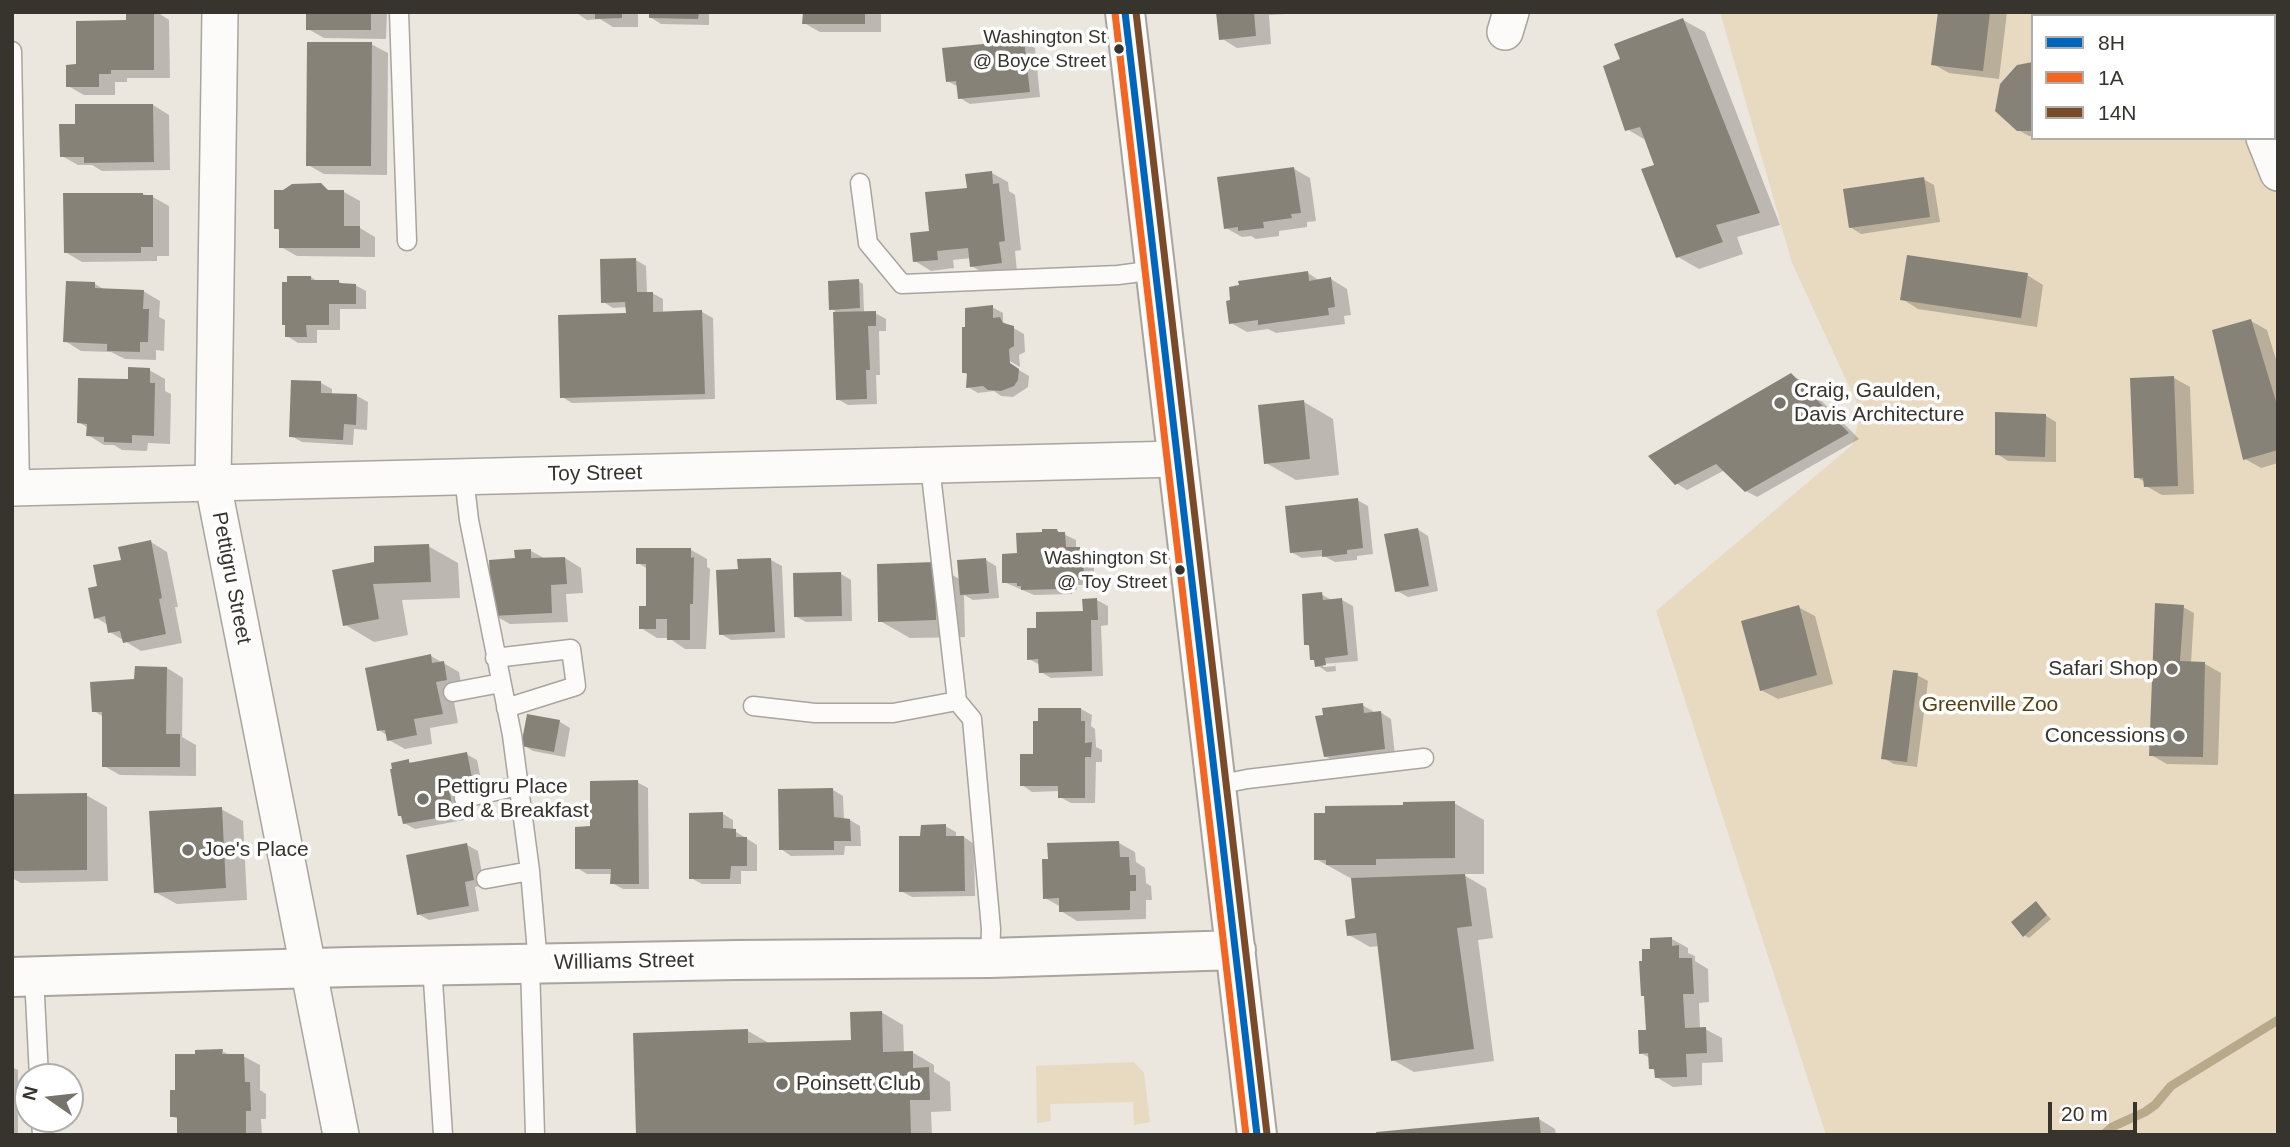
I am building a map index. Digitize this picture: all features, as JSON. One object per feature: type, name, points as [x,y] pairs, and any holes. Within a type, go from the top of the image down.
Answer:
[{"type":"street","name":"Pettigru Street","points":[[219,12],[213,484],[341,1135]]},
{"type":"street","points":[[1125,12],[1257,1135]]},
{"type":"street","points":[[2265,140],[2278,173]]},
{"type":"street","name":"Toy Street","points":[[16,488],[1178,459]]},
{"type":"street","name":"Williams Street","points":[[23,976],[432,965],[990,958],[1236,950]]},
{"type":"lane","points":[[399,12],[407,241]]},
{"type":"lane","points":[[12,51],[16,488]]},
{"type":"lane","points":[[860,183],[868,243],[902,284],[1118,275],[1156,270]]},
{"type":"lane","points":[[930,466],[957,701],[972,719],[991,929],[990,958]]},
{"type":"lane","points":[[464,477],[469,520],[506,708],[530,871],[534,964],[535,1135]]},
{"type":"lane","points":[[495,658],[570,649],[576,686],[506,708]]},
{"type":"lane","points":[[453,692],[501,683]]},
{"type":"lane","points":[[753,705],[815,713],[893,713],[957,701]]},
{"type":"lane","points":[[1217,785],[1424,758]]},
{"type":"lane","points":[[464,799],[519,786]]},
{"type":"lane","points":[[486,879],[530,871]]},
{"type":"lane","points":[[432,965],[443,1135]]},
{"type":"lane","points":[[23,976],[37,1063]]},
{"type":"green space","name":"Greenville Zoo","points":[[1720,12],[2278,12],[2278,1135],[1826,1135],[1656,611],[1852,445],[1861,412],[1792,263]]},
{"type":"green space","points":[[1134,1062],[1144,1073],[1150,1122],[1134,1125],[1133,1102],[1050,1104],[1051,1121],[1037,1123],[1036,1066]]},
{"type":"building","points":[[126,12],[154,12],[154,70],[111,70],[111,74],[99,74],[99,87],[66,87],[66,65],[76,64],[76,21],[126,20]]},
{"type":"building","points":[[306,12],[371,12],[371,30],[306,30]]},
{"type":"building","points":[[595,12],[622,12],[622,18],[595,19]]},
{"type":"building","points":[[649,12],[699,12],[698,19],[649,18]]},
{"type":"building","points":[[803,12],[865,12],[865,24],[802,24]]},
{"type":"building","points":[[1216,12],[1254,12],[1256,36],[1219,40]]},
{"type":"building","points":[[1938,12],[1990,12],[1983,71],[1931,65]]},
{"type":"building","points":[[1683,18],[1760,213],[1716,225],[1723,242],[1676,258],[1641,169],[1654,165],[1640,127],[1625,131],[1603,66],[1620,59],[1614,44]]},
{"type":"building","points":[[1024,40],[1030,92],[958,99],[956,81],[946,82],[942,48]]},
{"type":"building","points":[[307,42],[372,42],[371,166],[306,166]]},
{"type":"building","points":[[2031,62],[2031,131],[2017,131],[1995,111],[2000,84],[2017,65]]},
{"type":"building","points":[[75,104],[153,104],[154,162],[84,163],[84,157],[60,157],[59,124],[75,124]]},
{"type":"building","points":[[1294,167],[1301,213],[1291,214],[1292,218],[1263,222],[1264,228],[1238,231],[1238,227],[1224,229],[1217,177]]},
{"type":"building","points":[[992,171],[993,184],[999,183],[1005,241],[999,242],[1002,263],[970,267],[968,248],[937,251],[938,260],[913,262],[910,233],[929,231],[925,192],[967,188],[965,174]]},
{"type":"building","points":[[1924,177],[1930,217],[1849,228],[1843,189]]},
{"type":"building","points":[[321,183],[328,190],[344,190],[344,226],[360,226],[360,248],[279,248],[279,229],[274,229],[274,190],[283,190],[292,184]]},
{"type":"building","points":[[63,193],[153,195],[153,247],[141,247],[141,253],[64,253]]},
{"type":"building","points":[[1907,255],[2028,273],[2021,318],[1900,300]]},
{"type":"building","points":[[636,258],[637,292],[653,292],[653,312],[702,310],[705,394],[560,398],[558,315],[626,313],[625,302],[601,303],[600,259]]},
{"type":"building","points":[[1308,271],[1309,281],[1331,277],[1335,307],[1328,308],[1329,315],[1258,325],[1258,320],[1229,324],[1226,301],[1230,300],[1229,287],[1239,285],[1238,281]]},
{"type":"building","points":[[287,276],[311,276],[311,280],[339,280],[339,283],[356,284],[356,304],[329,304],[329,325],[306,325],[307,337],[285,337],[285,325],[282,325],[282,282],[287,282]]},
{"type":"building","points":[[859,279],[860,308],[829,310],[828,281]]},
{"type":"building","points":[[66,281],[95,282],[95,288],[144,290],[143,309],[149,309],[148,342],[140,342],[140,352],[107,351],[107,344],[63,342]]},
{"type":"building","points":[[993,305],[993,318],[1000,317],[1003,323],[1014,326],[1014,346],[1009,349],[1010,363],[1019,369],[1018,380],[1014,386],[1001,391],[988,390],[983,386],[966,388],[967,373],[962,373],[962,327],[965,327],[965,308]]},
{"type":"building","points":[[876,311],[876,326],[868,326],[870,370],[866,370],[867,399],[836,400],[833,312]]},
{"type":"building","points":[[2251,319],[2278,408],[2278,450],[2243,460],[2212,330]]},
{"type":"building","points":[[128,367],[150,368],[150,383],[155,383],[154,436],[132,435],[132,443],[104,442],[104,437],[86,436],[87,424],[77,423],[78,378],[128,379]]},
{"type":"building","name":"Craig, Gaulden, Davis Architecture","points":[[1791,373],[1849,433],[1745,492],[1716,464],[1675,485],[1648,456]]},
{"type":"building","points":[[2174,376],[2178,486],[2144,487],[2143,478],[2134,478],[2130,378]]},
{"type":"building","points":[[291,380],[321,381],[321,393],[357,394],[356,425],[344,424],[343,440],[289,437]]},
{"type":"building","points":[[1304,400],[1310,459],[1264,464],[1258,405]]},
{"type":"building","points":[[1995,412],[2046,414],[2045,457],[1995,455]]},
{"type":"building","points":[[1358,498],[1363,548],[1347,550],[1347,554],[1322,557],[1322,550],[1290,553],[1285,506]]},
{"type":"building","points":[[1418,528],[1429,586],[1395,592],[1384,534]]},
{"type":"building","points":[[1042,529],[1065,532],[1066,547],[1080,547],[1080,550],[1083,550],[1084,580],[1067,580],[1067,585],[1061,585],[1061,589],[1021,590],[1017,583],[1002,583],[1002,554],[1017,553],[1016,533],[1042,532]]},
{"type":"building","points":[[151,540],[166,634],[123,643],[120,631],[108,633],[105,616],[94,619],[88,588],[97,586],[93,565],[121,560],[118,547]]},
{"type":"building","points":[[429,544],[431,582],[373,584],[379,619],[343,626],[332,570],[374,562],[374,546]]},
{"type":"building","points":[[636,548],[691,548],[691,558],[694,557],[690,640],[667,640],[667,619],[656,619],[656,629],[639,629],[639,606],[646,606],[646,564],[636,564]]},
{"type":"building","points":[[531,549],[531,558],[565,557],[567,584],[551,585],[552,613],[492,616],[489,560],[515,558],[514,550]]},
{"type":"building","points":[[771,558],[775,632],[719,635],[716,570],[738,569],[737,559]]},
{"type":"building","points":[[986,558],[989,593],[960,595],[957,560]]},
{"type":"building","points":[[935,562],[936,620],[878,622],[877,564]]},
{"type":"building","points":[[841,572],[842,616],[794,617],[793,573]]},
{"type":"building","points":[[1322,592],[1323,600],[1342,598],[1348,655],[1325,658],[1326,665],[1315,667],[1314,660],[1310,660],[1309,645],[1304,645],[1302,594]]},
{"type":"building","points":[[1097,598],[1098,620],[1091,620],[1092,671],[1039,673],[1038,659],[1027,660],[1027,628],[1036,628],[1036,612],[1083,611],[1082,599]]},
{"type":"building","points":[[2155,603],[2184,605],[2180,661],[2205,662],[2203,757],[2149,756]]},
{"type":"building","points":[[1799,605],[1817,675],[1760,691],[1741,621]]},
{"type":"building","points":[[431,654],[432,663],[444,661],[447,680],[436,682],[443,714],[414,719],[417,735],[387,741],[385,730],[377,731],[365,668]]},
{"type":"building","points":[[135,666],[167,667],[166,734],[180,734],[180,767],[102,767],[102,712],[92,712],[90,682],[134,679]]},
{"type":"building","points":[[1893,670],[1918,673],[1907,762],[1881,759]]},
{"type":"building","points":[[1363,703],[1364,713],[1381,711],[1385,749],[1324,757],[1315,716],[1323,715],[1322,708]]},
{"type":"building","points":[[1038,708],[1081,708],[1081,721],[1085,721],[1085,743],[1092,742],[1091,757],[1085,757],[1085,798],[1058,798],[1058,786],[1020,786],[1020,754],[1033,754],[1033,721],[1038,721]]},
{"type":"building","points":[[527,714],[560,720],[554,752],[521,746]]},
{"type":"building","name":"Pettigru Place Bed & Breakfast","points":[[467,752],[472,778],[448,783],[454,815],[403,824],[401,816],[398,816],[391,763],[409,759],[409,763]]},
{"type":"building","points":[[638,780],[639,884],[610,884],[611,869],[575,869],[575,827],[590,826],[590,781]]},
{"type":"building","points":[[833,788],[834,817],[850,819],[851,841],[834,841],[834,850],[779,850],[778,789]]},
{"type":"building","points":[[87,793],[87,870],[12,871],[12,794]]},
{"type":"building","points":[[1455,801],[1455,858],[1376,859],[1376,865],[1326,865],[1326,860],[1314,860],[1314,813],[1325,813],[1325,806]]},
{"type":"building","name":"Joe's Place","points":[[222,807],[226,888],[154,893],[149,811]]},
{"type":"building","points":[[723,812],[723,828],[736,829],[736,837],[747,837],[747,866],[731,866],[730,879],[689,879],[689,813]]},
{"type":"building","points":[[946,824],[946,836],[964,836],[965,891],[899,892],[899,836],[920,836],[921,825]]},
{"type":"building","points":[[1119,841],[1120,857],[1129,857],[1130,875],[1136,875],[1136,891],[1130,891],[1130,910],[1059,912],[1059,898],[1043,899],[1042,859],[1048,859],[1047,843]]},
{"type":"building","points":[[467,843],[474,880],[465,882],[469,906],[417,915],[406,855]]},
{"type":"building","points":[[1465,874],[1472,926],[1457,928],[1474,1049],[1391,1061],[1376,933],[1347,936],[1345,920],[1355,918],[1351,878]]},
{"type":"building","points":[[2036,901],[2047,915],[2023,937],[2011,922]]},
{"type":"building","points":[[1672,937],[1672,946],[1679,945],[1679,958],[1692,958],[1694,994],[1683,994],[1685,1028],[1706,1027],[1707,1053],[1686,1054],[1687,1077],[1655,1078],[1654,1069],[1649,1069],[1648,1053],[1639,1054],[1638,1030],[1646,1030],[1639,961],[1642,961],[1642,949],[1650,949],[1650,938]]},
{"type":"building","name":"Poinsett Club","points":[[882,1011],[883,1052],[913,1051],[913,1068],[929,1067],[930,1100],[910,1100],[911,1135],[636,1135],[633,1033],[748,1029],[748,1043],[851,1040],[850,1012]]},
{"type":"building","points":[[223,1049],[222,1054],[244,1054],[245,1082],[250,1082],[251,1111],[246,1111],[246,1135],[177,1135],[177,1117],[170,1117],[170,1090],[175,1090],[175,1054]]},
{"type":"building","points":[[1539,1117],[1541,1135],[1376,1135],[1376,1132]]},
{"type":"waterway","points":[[2103,1135],[2112,1127],[2145,1112],[2155,1105],[2171,1086],[2278,1020]]},
{"type":"transit line","name":"8H","points":[[1125,12],[1257,1135]]},
{"type":"transit line","name":"14N","points":[[1136,12],[1267,1134]]},
{"type":"transit line","name":"1A","points":[[1115,13],[1246,1135]]},
{"type":"place","name":"Washington St @ Boyce Street","points":[[1119,49]]},
{"type":"place","name":"Craig, Gaulden, Davis Architecture","points":[[1780,403]]},
{"type":"place","name":"Washington St @ Toy Street","points":[[1180,570]]},
{"type":"place","name":"Safari Shop","points":[[2172,669]]},
{"type":"place","name":"Concessions","points":[[2179,736]]},
{"type":"place","name":"Pettigru Place Bed & Breakfast","points":[[423,799]]},
{"type":"place","name":"Joe's Place","points":[[188,850]]},
{"type":"place","name":"Poinsett Club","points":[[782,1084]]}]
